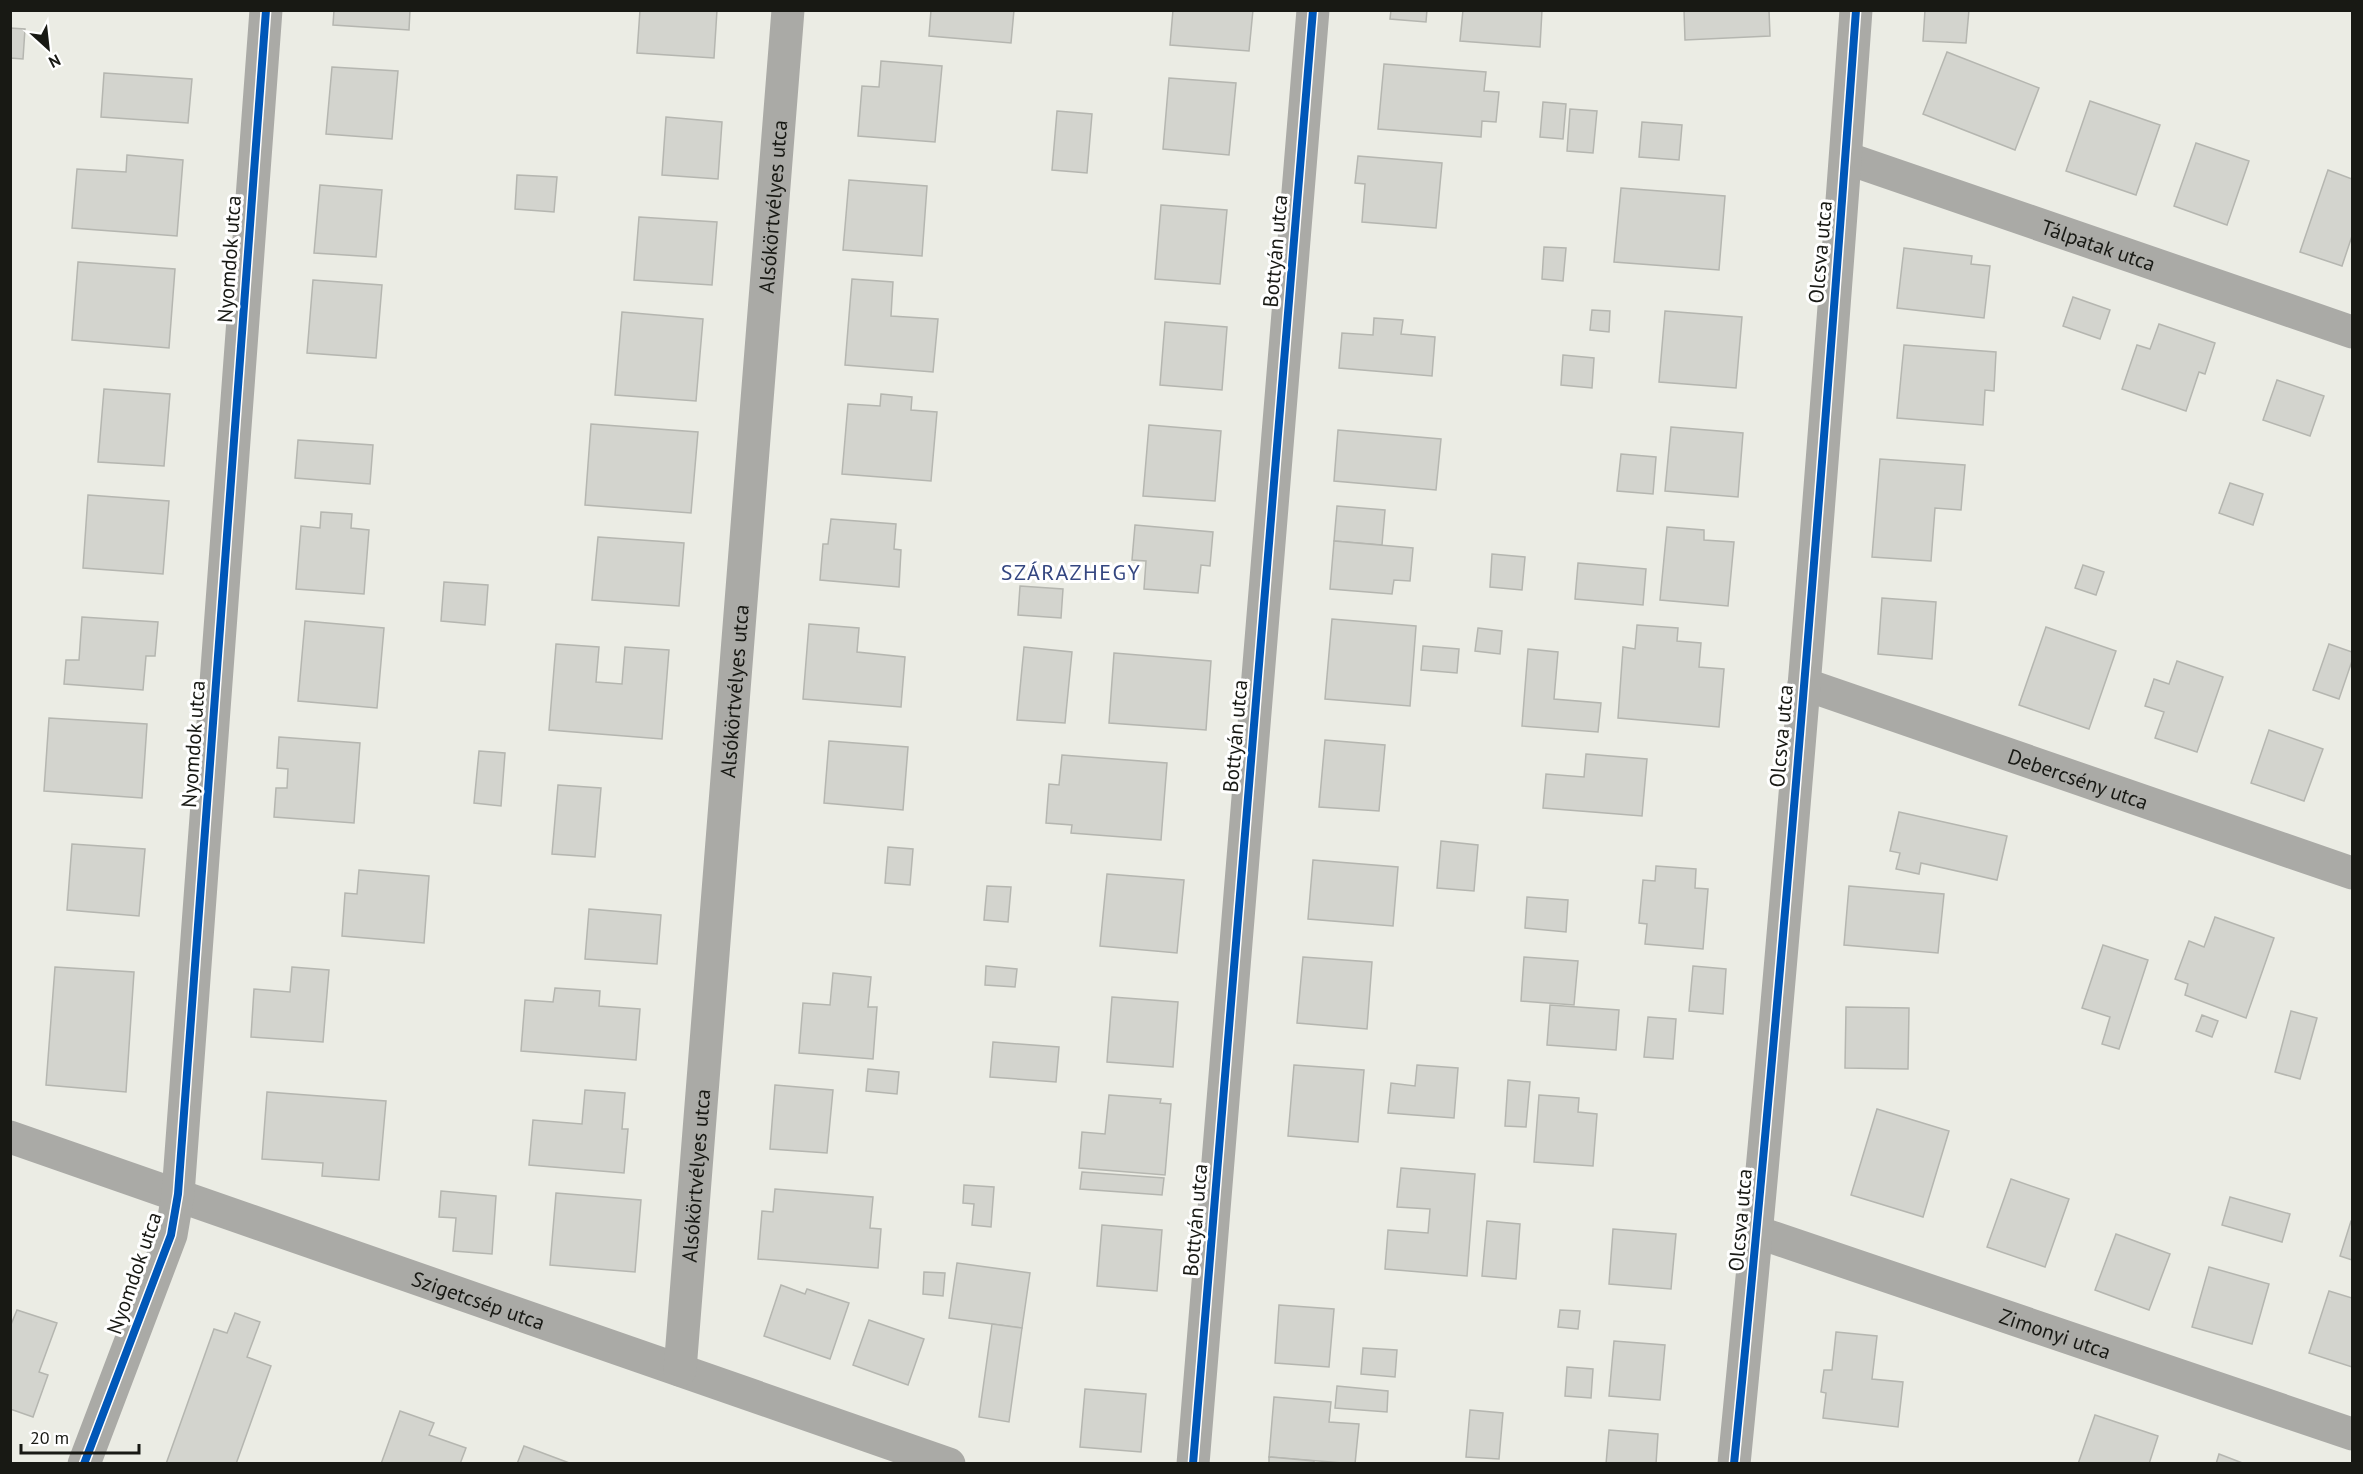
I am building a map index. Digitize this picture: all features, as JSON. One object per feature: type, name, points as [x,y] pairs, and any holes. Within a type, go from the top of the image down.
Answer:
[{"type":"street","name":"Nyomdok utca","points":[[84,1464],[171,1235],[178,1194],[266,10]]},
{"type":"street","name":"Alsókörtvélyes utca","points":[[680,1370],[789,10]]},
{"type":"street","name":"Bottyán utca","points":[[1194,1464],[1313,10]]},
{"type":"street","name":"Olcsva utca","points":[[1734,1464],[1757,1232],[1804,684],[1856,10]]},
{"type":"street","name":"Tálpatak utca","points":[[1845,158],[2352,332]]},
{"type":"street","name":"Debercsény utca","points":[[1804,684],[2352,873]]},
{"type":"street","name":"Szigetcsép utca","points":[[10,1137],[949,1464]]},
{"type":"street","name":"Zimonyi utca","points":[[1757,1232],[2352,1434]]},
{"type":"building","points":[[334,10],[410,10],[409,30],[333,25]]},
{"type":"building","points":[[640,10],[717,10],[714,58],[637,53]]},
{"type":"building","points":[[931,10],[1014,10],[1011,43],[929,36]]},
{"type":"building","points":[[1173,10],[1253,10],[1249,51],[1170,45]]},
{"type":"building","points":[[1391,10],[1427,10],[1426,22],[1390,19]]},
{"type":"building","points":[[1463,10],[1542,10],[1540,47],[1460,41]]},
{"type":"building","points":[[1684,10],[1769,10],[1770,36],[1685,40]]},
{"type":"building","points":[[1925,10],[1969,10],[1966,43],[1923,41]]},
{"type":"building","points":[[10,28],[25,29],[23,59],[10,58]]},
{"type":"building","points":[[1947,52],[2039,88],[2015,150],[1923,114]]},
{"type":"building","points":[[881,61],[942,66],[935,142],[858,136],[862,86],[879,87]]},
{"type":"building","points":[[1384,64],[1486,72],[1484,91],[1499,92],[1496,122],[1482,121],[1481,137],[1378,129]]},
{"type":"building","points":[[332,67],[398,71],[392,139],[326,134]]},
{"type":"building","points":[[104,73],[192,79],[188,123],[101,117]]},
{"type":"building","points":[[1169,78],[1236,83],[1229,155],[1163,149]]},
{"type":"building","points":[[2090,101],[2160,125],[2136,195],[2066,171]]},
{"type":"building","points":[[1543,102],[1566,104],[1563,139],[1540,137]]},
{"type":"building","points":[[1570,109],[1597,111],[1593,153],[1567,151]]},
{"type":"building","points":[[1057,111],[1092,114],[1087,173],[1052,170]]},
{"type":"building","points":[[666,117],[722,122],[718,179],[662,175]]},
{"type":"building","points":[[1642,122],[1682,125],[1679,160],[1639,157]]},
{"type":"building","points":[[2196,143],[2249,161],[2227,225],[2174,206]]},
{"type":"building","points":[[127,155],[183,160],[177,236],[72,228],[77,169],[126,172]]},
{"type":"building","points":[[1358,156],[1442,163],[1436,228],[1362,222],[1365,184],[1355,183]]},
{"type":"building","points":[[2328,170],[2352,179],[2352,236],[2342,266],[2300,252]]},
{"type":"building","points":[[517,175],[557,177],[554,212],[515,209]]},
{"type":"building","points":[[849,180],[927,186],[922,256],[843,250]]},
{"type":"building","points":[[320,185],[382,190],[376,257],[314,253]]},
{"type":"building","points":[[1621,188],[1725,196],[1719,270],[1614,262]]},
{"type":"building","points":[[1161,205],[1227,210],[1220,284],[1155,279]]},
{"type":"building","points":[[639,217],[717,222],[712,285],[634,280]]},
{"type":"building","points":[[1544,247],[1566,248],[1563,281],[1542,279]]},
{"type":"building","points":[[1904,248],[1972,256],[1971,264],[1990,266],[1984,318],[1897,308]]},
{"type":"building","points":[[78,262],[175,269],[169,348],[72,340]]},
{"type":"building","points":[[852,279],[893,282],[891,316],[938,319],[933,372],[845,365]]},
{"type":"building","points":[[313,280],[382,285],[376,358],[307,353]]},
{"type":"building","points":[[2073,297],[2110,310],[2100,339],[2063,326]]},
{"type":"building","points":[[1592,310],[1610,311],[1609,332],[1590,330]]},
{"type":"building","points":[[1665,311],[1742,317],[1736,388],[1659,382]]},
{"type":"building","points":[[622,312],[703,319],[696,401],[615,395]]},
{"type":"building","points":[[1374,318],[1403,320],[1401,334],[1435,337],[1432,376],[1339,368],[1342,333],[1373,335]]},
{"type":"building","points":[[1165,322],[1227,327],[1222,390],[1160,385]]},
{"type":"building","points":[[2159,324],[2215,343],[2205,374],[2199,372],[2186,411],[2122,389],[2137,345],[2150,349]]},
{"type":"building","points":[[1904,345],[1996,352],[1994,391],[1985,390],[1983,425],[1897,418]]},
{"type":"building","points":[[1563,355],[1594,358],[1592,388],[1561,385]]},
{"type":"building","points":[[2277,380],[2324,396],[2310,436],[2263,420]]},
{"type":"building","points":[[104,389],[170,394],[164,466],[98,462]]},
{"type":"building","points":[[881,394],[912,397],[911,410],[937,412],[931,481],[842,474],[848,404],[880,406]]},
{"type":"building","points":[[591,424],[698,432],[691,513],[585,505]]},
{"type":"building","points":[[1149,425],[1221,431],[1215,501],[1143,496]]},
{"type":"building","points":[[1671,427],[1743,433],[1738,497],[1665,491]]},
{"type":"building","points":[[1338,430],[1441,439],[1436,490],[1334,481]]},
{"type":"building","points":[[298,440],[373,445],[370,484],[295,478]]},
{"type":"building","points":[[1621,454],[1656,457],[1653,494],[1617,491]]},
{"type":"building","points":[[1880,459],[1965,465],[1961,510],[1935,508],[1931,561],[1872,557]]},
{"type":"building","points":[[2230,483],[2263,494],[2253,525],[2219,513]]},
{"type":"building","points":[[88,495],[169,501],[163,574],[83,568]]},
{"type":"building","points":[[1337,506],[1385,510],[1382,545],[1334,541]]},
{"type":"building","points":[[321,512],[352,514],[351,528],[369,530],[364,594],[296,589],[301,526],[320,528]]},
{"type":"building","points":[[831,519],[896,524],[894,549],[901,550],[899,587],[820,580],[823,544],[828,544]]},
{"type":"building","points":[[1135,525],[1213,532],[1210,566],[1201,565],[1198,593],[1144,589],[1146,561],[1132,560]]},
{"type":"building","points":[[1667,527],[1704,530],[1704,540],[1734,542],[1728,606],[1660,600]]},
{"type":"building","points":[[598,537],[684,543],[679,606],[592,600]]},
{"type":"building","points":[[1334,541],[1413,548],[1410,581],[1394,580],[1392,594],[1330,589]]},
{"type":"building","points":[[1492,554],[1525,557],[1522,590],[1490,587]]},
{"type":"building","points":[[1578,563],[1646,569],[1643,605],[1575,599]]},
{"type":"building","points":[[2083,565],[2104,572],[2096,595],[2075,588]]},
{"type":"building","points":[[444,582],[488,585],[485,625],[441,621]]},
{"type":"building","points":[[1020,586],[1063,589],[1061,618],[1018,615]]},
{"type":"building","points":[[1882,598],[1936,602],[1932,659],[1878,654]]},
{"type":"building","points":[[82,617],[158,622],[155,656],[146,656],[143,690],[64,684],[66,660],[79,660]]},
{"type":"building","points":[[1332,619],[1416,626],[1410,706],[1325,699]]},
{"type":"building","points":[[305,621],[384,628],[377,708],[298,701]]},
{"type":"building","points":[[809,624],[859,628],[857,652],[905,657],[901,707],[803,699]]},
{"type":"building","points":[[1637,625],[1678,628],[1677,641],[1701,643],[1699,667],[1724,669],[1719,727],[1618,718],[1623,647],[1635,649]]},
{"type":"building","points":[[2046,627],[2116,651],[2089,729],[2019,705]]},
{"type":"building","points":[[1478,628],[1502,631],[1500,654],[1475,651]]},
{"type":"building","points":[[556,644],[599,647],[596,682],[622,684],[625,647],[669,650],[662,739],[549,730]]},
{"type":"building","points":[[2329,644],[2352,652],[2352,661],[2339,699],[2313,690]]},
{"type":"building","points":[[1423,646],[1459,649],[1457,673],[1421,670]]},
{"type":"building","points":[[1024,647],[1072,652],[1065,723],[1017,720]]},
{"type":"building","points":[[1528,649],[1558,652],[1554,699],[1601,703],[1598,732],[1522,726]]},
{"type":"building","points":[[1114,653],[1211,661],[1206,730],[1109,723]]},
{"type":"building","points":[[2177,661],[2223,677],[2197,752],[2155,738],[2164,712],[2145,706],[2154,679],[2169,684]]},
{"type":"building","points":[[49,718],[147,724],[142,798],[44,791]]},
{"type":"building","points":[[2269,730],[2323,749],[2304,801],[2251,783]]},
{"type":"building","points":[[279,737],[360,743],[354,823],[274,817],[276,788],[287,788],[288,769],[277,768]]},
{"type":"building","points":[[1325,740],[1385,745],[1379,811],[1319,807]]},
{"type":"building","points":[[829,741],[908,747],[903,810],[824,803]]},
{"type":"building","points":[[479,751],[505,753],[501,806],[474,803]]},
{"type":"building","points":[[1586,754],[1647,759],[1642,816],[1543,808],[1546,774],[1584,777]]},
{"type":"building","points":[[1062,755],[1167,763],[1161,840],[1071,833],[1072,825],[1046,823],[1049,784],[1059,785]]},
{"type":"building","points":[[558,785],[601,788],[595,857],[552,854]]},
{"type":"building","points":[[1899,812],[2007,836],[1997,880],[1921,863],[1919,874],[1896,869],[1900,853],[1890,851]]},
{"type":"building","points":[[1441,841],[1478,845],[1474,891],[1437,888]]},
{"type":"building","points":[[72,844],[145,849],[139,916],[67,910]]},
{"type":"building","points":[[888,847],[913,849],[910,885],[885,883]]},
{"type":"building","points":[[1313,860],[1398,867],[1393,926],[1308,919]]},
{"type":"building","points":[[1656,866],[1696,869],[1695,888],[1708,889],[1703,949],[1645,944],[1647,924],[1639,923],[1643,880],[1655,881]]},
{"type":"building","points":[[359,870],[429,876],[424,943],[342,936],[345,893],[357,894]]},
{"type":"building","points":[[1107,874],[1184,880],[1177,953],[1100,946]]},
{"type":"building","points":[[987,886],[1011,887],[1008,922],[984,920]]},
{"type":"building","points":[[1849,886],[1944,894],[1938,953],[1844,945]]},
{"type":"building","points":[[1527,897],[1568,900],[1566,932],[1525,928]]},
{"type":"building","points":[[589,909],[661,915],[657,964],[585,959]]},
{"type":"building","points":[[2215,917],[2274,938],[2246,1018],[2185,995],[2188,984],[2175,979],[2189,941],[2204,947]]},
{"type":"building","points":[[2103,945],[2148,960],[2119,1049],[2102,1044],[2110,1017],[2082,1008]]},
{"type":"building","points":[[1303,957],[1372,962],[1367,1029],[1297,1023]]},
{"type":"building","points":[[1524,957],[1578,961],[1574,1005],[1521,1001]]},
{"type":"building","points":[[986,966],[1017,969],[1015,987],[985,985]]},
{"type":"building","points":[[1693,966],[1726,969],[1723,1014],[1689,1011]]},
{"type":"building","points":[[55,967],[134,972],[126,1092],[46,1085]]},
{"type":"building","points":[[292,967],[329,970],[323,1042],[251,1037],[254,989],[290,992]]},
{"type":"building","points":[[833,973],[871,977],[868,1007],[877,1007],[873,1059],[799,1053],[803,1003],[830,1005]]},
{"type":"building","points":[[555,988],[600,991],[599,1006],[640,1009],[636,1060],[521,1051],[525,1000],[553,1002]]},
{"type":"building","points":[[1112,997],[1178,1002],[1173,1067],[1107,1062]]},
{"type":"building","points":[[1550,1005],[1619,1010],[1616,1050],[1547,1045]]},
{"type":"building","points":[[1846,1007],[1909,1008],[1908,1069],[1845,1068]]},
{"type":"building","points":[[2291,1011],[2317,1018],[2300,1079],[2275,1072]]},
{"type":"building","points":[[2202,1015],[2218,1021],[2212,1037],[2196,1031]]},
{"type":"building","points":[[1648,1017],[1676,1019],[1673,1059],[1644,1057]]},
{"type":"building","points":[[993,1042],[1059,1047],[1056,1082],[990,1077]]},
{"type":"building","points":[[1294,1065],[1364,1070],[1358,1142],[1288,1136]]},
{"type":"building","points":[[1417,1065],[1458,1068],[1454,1118],[1388,1113],[1391,1083],[1415,1086]]},
{"type":"building","points":[[868,1069],[899,1072],[897,1094],[866,1091]]},
{"type":"building","points":[[1508,1080],[1530,1082],[1526,1127],[1505,1126]]},
{"type":"building","points":[[775,1085],[833,1090],[827,1153],[770,1149]]},
{"type":"building","points":[[585,1090],[625,1093],[622,1129],[628,1129],[624,1173],[529,1165],[533,1120],[582,1124]]},
{"type":"building","points":[[267,1092],[386,1101],[379,1180],[322,1176],[323,1163],[262,1159]]},
{"type":"building","points":[[1109,1095],[1161,1099],[1160,1103],[1171,1104],[1165,1175],[1079,1168],[1082,1132],[1105,1134]]},
{"type":"building","points":[[1539,1095],[1579,1098],[1578,1112],[1597,1114],[1593,1166],[1534,1162]]},
{"type":"building","points":[[1877,1109],[1949,1131],[1923,1217],[1851,1195]]},
{"type":"building","points":[[1401,1168],[1475,1174],[1467,1276],[1385,1269],[1388,1230],[1428,1233],[1430,1209],[1397,1207]]},
{"type":"building","points":[[1082,1172],[1164,1178],[1162,1195],[1080,1189]]},
{"type":"building","points":[[2011,1179],[2069,1199],[2045,1267],[1987,1247]]},
{"type":"building","points":[[964,1185],[994,1187],[991,1227],[972,1225],[974,1204],[963,1203]]},
{"type":"building","points":[[775,1189],[873,1197],[870,1228],[881,1229],[878,1268],[758,1259],[762,1211],[773,1212]]},
{"type":"building","points":[[441,1191],[496,1196],[492,1254],[453,1251],[456,1218],[439,1217]]},
{"type":"building","points":[[556,1193],[641,1200],[635,1272],[550,1265]]},
{"type":"building","points":[[2230,1197],[2290,1214],[2282,1242],[2222,1225]]},
{"type":"building","points":[[1487,1221],[1520,1224],[1516,1279],[1482,1276]]},
{"type":"building","points":[[2352,1221],[2352,1260],[2340,1256]]},
{"type":"building","points":[[1102,1225],[1162,1230],[1157,1291],[1097,1286]]},
{"type":"building","points":[[1613,1229],[1676,1234],[1671,1289],[1609,1284]]},
{"type":"building","points":[[2116,1234],[2170,1254],[2149,1310],[2095,1290]]},
{"type":"building","points":[[957,1263],[1030,1273],[1022,1328],[949,1318]]},
{"type":"building","points":[[2209,1267],[2269,1284],[2252,1344],[2192,1327]]},
{"type":"building","points":[[924,1272],[945,1273],[943,1296],[923,1294]]},
{"type":"building","points":[[781,1285],[805,1294],[807,1289],[849,1303],[830,1359],[764,1336]]},
{"type":"building","points":[[2329,1291],[2352,1298],[2352,1367],[2309,1353]]},
{"type":"building","points":[[1279,1305],[1334,1309],[1329,1367],[1275,1363]]},
{"type":"building","points":[[17,1310],[57,1323],[39,1372],[48,1375],[33,1417],[10,1409],[10,1327]]},
{"type":"building","points":[[1560,1310],[1580,1311],[1578,1329],[1558,1327]]},
{"type":"building","points":[[235,1313],[260,1322],[247,1357],[271,1366],[236,1464],[166,1464],[214,1329],[227,1333]]},
{"type":"building","points":[[869,1320],[924,1339],[908,1385],[853,1365]]},
{"type":"building","points":[[992,1324],[1022,1328],[1009,1422],[979,1417]]},
{"type":"building","points":[[1836,1332],[1877,1336],[1872,1379],[1903,1382],[1898,1427],[1823,1418],[1826,1393],[1821,1392],[1824,1370],[1832,1370]]},
{"type":"building","points":[[1614,1341],[1665,1345],[1660,1400],[1609,1396]]},
{"type":"building","points":[[1363,1348],[1397,1350],[1395,1377],[1361,1374]]},
{"type":"building","points":[[1567,1367],[1593,1369],[1591,1398],[1565,1396]]},
{"type":"building","points":[[1337,1386],[1388,1391],[1387,1412],[1335,1408]]},
{"type":"building","points":[[1085,1389],[1146,1394],[1141,1452],[1080,1447]]},
{"type":"building","points":[[1274,1397],[1331,1402],[1329,1422],[1359,1424],[1355,1464],[1269,1457]]},
{"type":"building","points":[[1470,1410],[1503,1413],[1499,1459],[1466,1457]]},
{"type":"building","points":[[400,1411],[434,1423],[429,1435],[466,1448],[460,1464],[381,1464]]},
{"type":"building","points":[[2095,1415],[2158,1436],[2149,1464],[2078,1464]]},
{"type":"building","points":[[1609,1430],[1658,1434],[1656,1464],[1606,1464]]},
{"type":"building","points":[[524,1446],[572,1464],[517,1464]]},
{"type":"building","points":[[2219,1454],[2245,1464],[2216,1464]]},
{"type":"building","points":[[1269,1457],[1314,1461],[1314,1464],[1269,1464]]},
{"type":"cycle path","points":[[84,1464],[171,1235],[178,1194],[266,10]]},
{"type":"cycle path","points":[[1193,1464],[1313,10]]},
{"type":"cycle path","points":[[1734,1464],[1800,737],[1856,10]]},
{"type":"district","name":"SZÁRAZHEGY","points":[[1071,572]]}]
